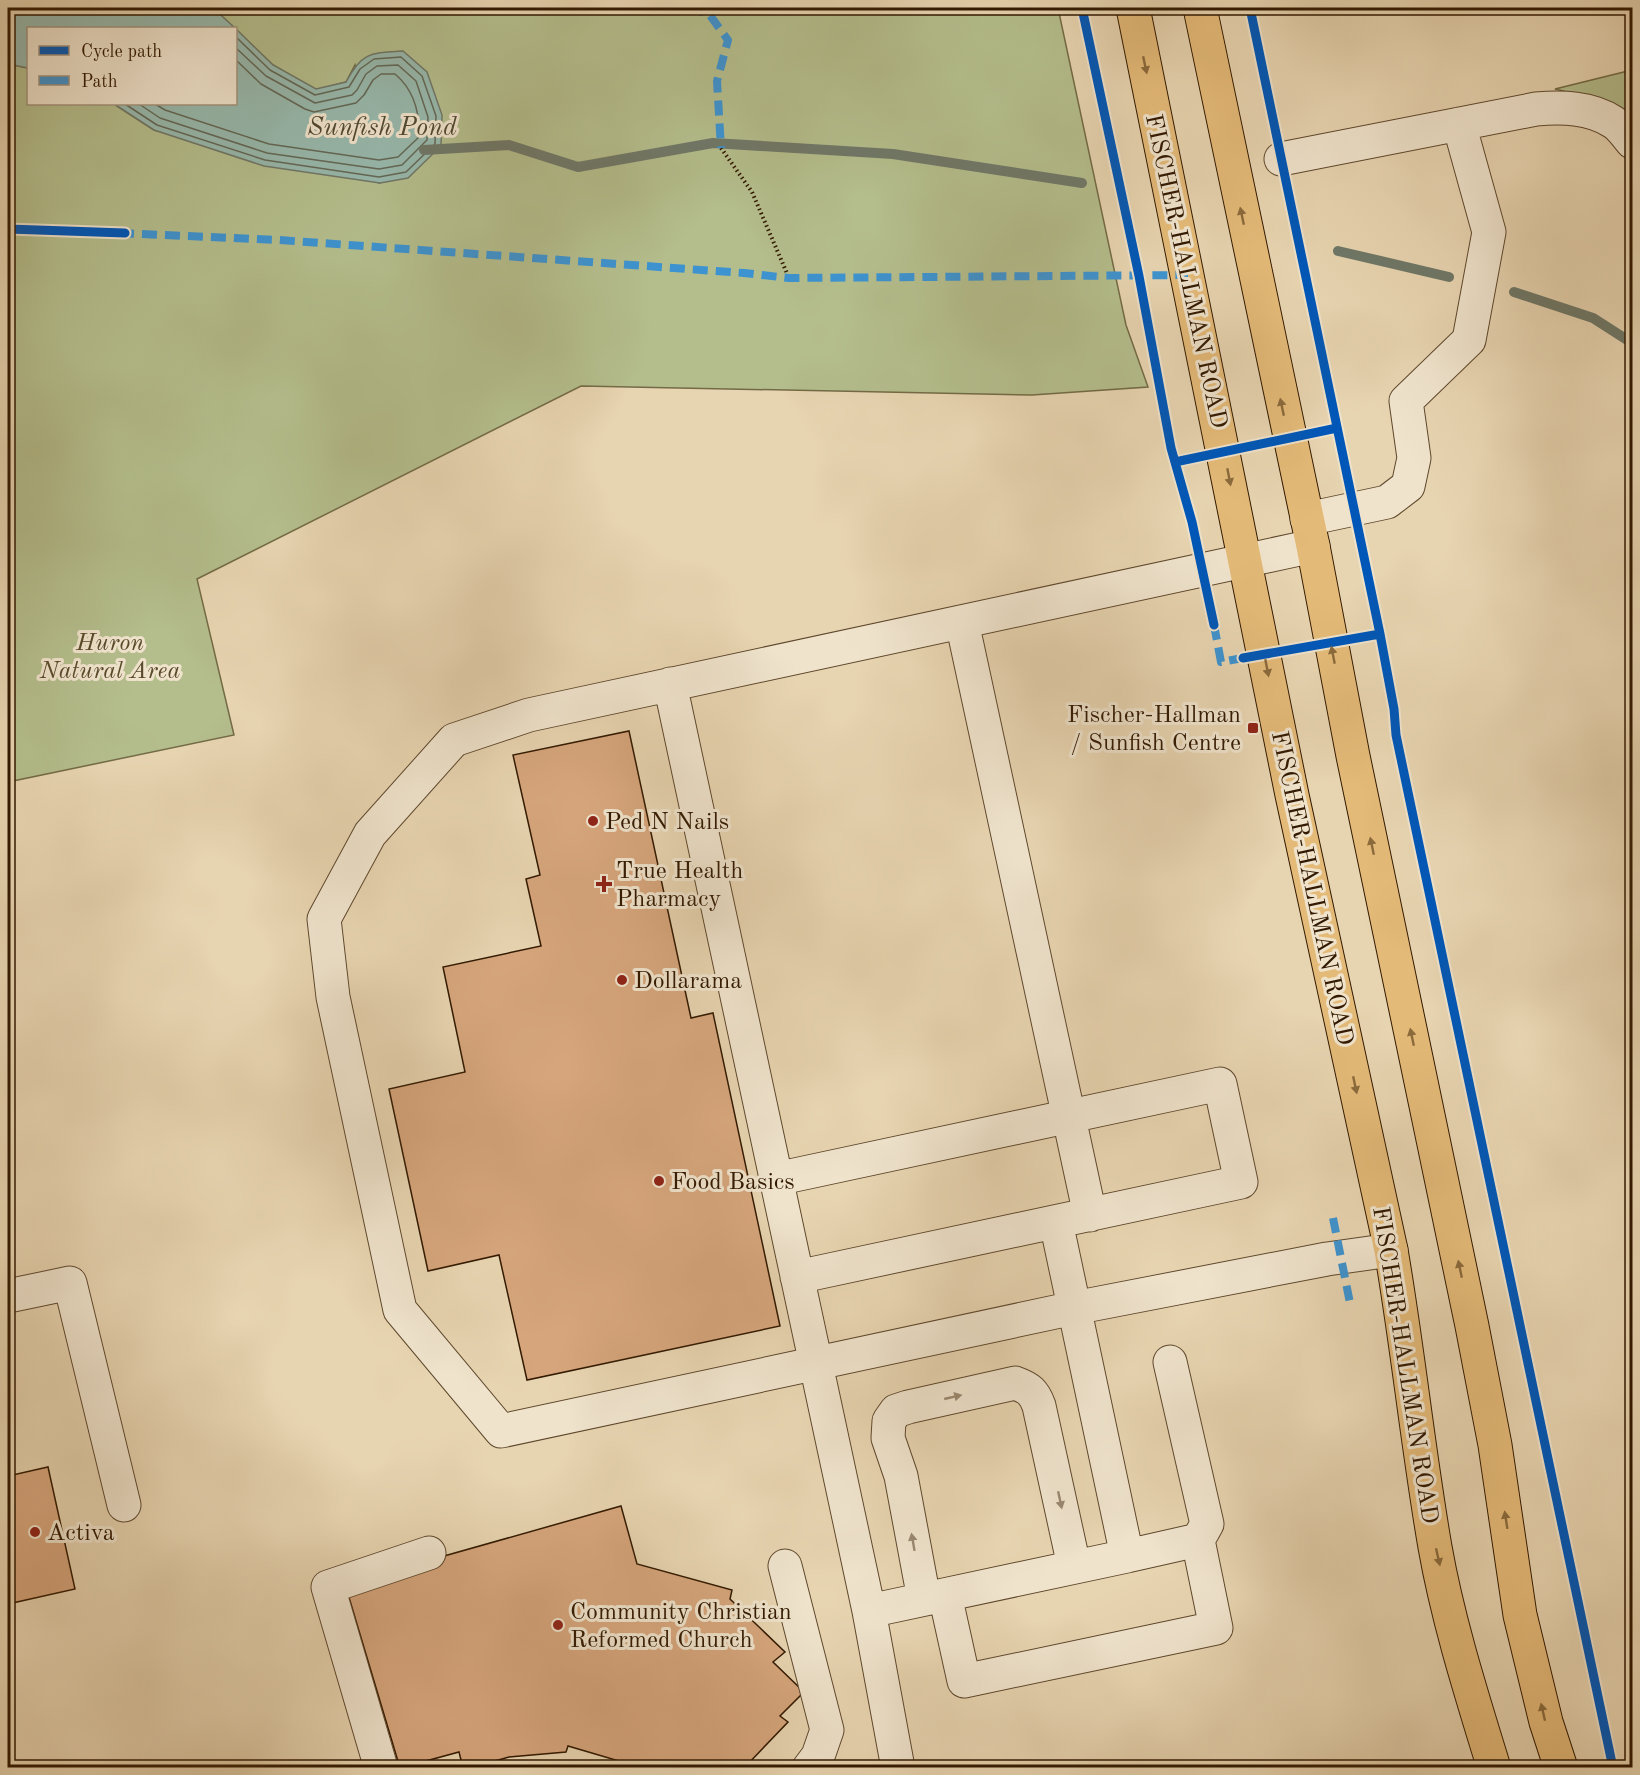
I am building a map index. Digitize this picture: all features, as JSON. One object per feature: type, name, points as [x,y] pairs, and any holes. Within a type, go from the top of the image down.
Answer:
[{"type":"main road","name":"FISCHER-HALLMAN ROAD","points":[[1133,8],[1295,806],[1391,1250],[1436,1549],[1461,1655],[1491,1764]]},
{"type":"main road","points":[[1200,8],[1472,1326],[1495,1445],[1520,1615],[1545,1722],[1561,1767]]},
{"type":"lane","points":[[1281,159],[1536,109],[1562,107],[1589,111],[1614,122],[1632,142]]},
{"type":"lane","points":[[1391,1250],[1327,1259],[1074,1308],[501,1431],[400,1310],[333,997],[324,919],[370,834],[454,740],[529,714],[1246,561],[1387,502],[1407,486],[1414,458],[1406,401],[1469,340],[1489,232],[1459,124]]},
{"type":"lane","points":[[962,622],[1090,1215]]},
{"type":"lane","points":[[670,684],[869,1611],[898,1767]]},
{"type":"lane","points":[[776,1179],[1220,1084],[1223,1095],[1241,1182],[797,1277]]},
{"type":"lane","points":[[1056,1222],[1128,1556]]},
{"type":"lane","points":[[8,1296],[70,1283],[124,1505]]},
{"type":"lane","points":[[1074,1566],[1039,1406],[1035,1394],[1028,1387],[1015,1383],[909,1407],[896,1411],[889,1421],[888,1438],[901,1476],[934,1597],[964,1681],[1216,1628],[1198,1540],[1207,1524],[1170,1362]]},
{"type":"lane","points":[[869,1611],[1198,1540]]},
{"type":"lane","points":[[381,1767],[328,1587],[429,1553]]},
{"type":"lane","points":[[785,1566],[827,1730],[818,1756],[809,1767]]},
{"type":"path","points":[[721,148],[752,192],[789,279]]},
{"type":"green space","name":"Huron Natural Area","points":[[213,8],[1058,8],[1126,325],[1148,387],[1032,395],[581,386],[197,579],[234,735],[8,782],[8,64],[27,68],[27,105],[116,105],[154,130],[380,183],[355,65],[346,82],[316,90],[273,65],[237,31],[237,27],[233,27]]},
{"type":"green space","points":[[1632,70],[1632,128],[1575,94],[1555,89]]},
{"type":"water","points":[[8,8],[213,8],[234,27],[27,27],[27,68],[8,64]]},
{"type":"water","name":"Sunfish Pond","points":[[237,30],[273,65],[316,89],[346,82],[357,65],[368,56],[382,52],[403,51],[427,72],[442,115],[441,146],[408,178],[380,183],[264,166],[154,130],[116,105],[237,105]]},
{"type":"building","points":[[629,731],[691,1018],[713,1013],[780,1326],[527,1380],[499,1255],[428,1271],[389,1089],[465,1072],[443,967],[541,946],[526,879],[540,875],[513,755]]},
{"type":"building","name":"Activa","points":[[48,1467],[75,1589],[8,1604],[8,1476]]},
{"type":"building","name":"Community Christian Reformed Church","points":[[621,1506],[637,1564],[732,1590],[730,1599],[785,1652],[773,1662],[804,1692],[780,1716],[788,1722],[744,1768],[617,1768],[619,1761],[568,1746],[566,1752],[509,1757],[470,1768],[463,1768],[459,1752],[400,1768],[345,1584]]},
{"type":"waterway","points":[[424,150],[509,145],[578,167],[713,143],[893,154],[1082,183]]},
{"type":"waterway","points":[[1338,251],[1449,277]]},
{"type":"waterway","points":[[1514,292],[1593,318],[1632,343]]},
{"type":"marked path","points":[[689,8],[709,14],[728,40],[717,81],[721,148]]},
{"type":"marked path","points":[[119,233],[279,240],[789,278],[1188,275]]},
{"type":"marked path","points":[[1214,625],[1221,662],[1243,658]]},
{"type":"marked path","points":[[1333,1218],[1350,1303]]},
{"type":"cycle path","points":[[1082,8],[1139,276],[1171,448],[1192,522],[1214,625]]},
{"type":"cycle path","points":[[1250,8],[1380,634],[1394,709],[1396,735],[1613,1768]]},
{"type":"cycle path","points":[[8,229],[125,233]]},
{"type":"cycle path","points":[[1175,462],[1337,428]]},
{"type":"cycle path","points":[[1243,658],[1380,634]]},
{"type":"place","name":"Fischer-Hallman / Sunfish Centre","points":[[1253,728]]},
{"type":"place","name":"Ped N Nails","points":[[593,821]]},
{"type":"place","name":"True Health Pharmacy","points":[[604,884]]},
{"type":"place","name":"Dollarama","points":[[622,980]]},
{"type":"place","name":"Food Basics","points":[[659,1181]]},
{"type":"place","name":"Activa","points":[[35,1532]]},
{"type":"place","name":"Community Christian Reformed Church","points":[[558,1625]]}]
